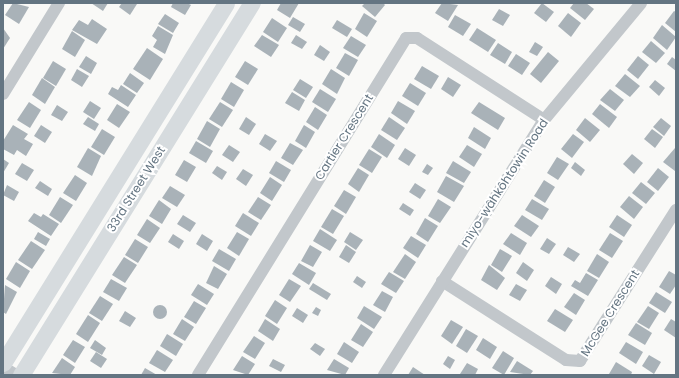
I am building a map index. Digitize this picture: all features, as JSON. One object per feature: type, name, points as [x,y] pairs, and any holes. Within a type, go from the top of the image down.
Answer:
[{"type":"main road","name":"33rd Street West","points":[[3,363],[226,3]]},
{"type":"main road","name":"33rd Street West","points":[[21,375],[252,3]]},
{"type":"street","points":[[3,94],[60,3]]},
{"type":"street","name":"miyo-wâhkôhtowin Road","points":[[384,375],[544,120],[641,3]]},
{"type":"street","name":"Cartier Crescent","points":[[198,375],[406,38],[417,38],[544,120]]},
{"type":"street","name":"McGee Crescent","points":[[442,281],[566,360],[580,361],[676,210]]},
{"type":"street","points":[[3,367],[16,375]]},
{"type":"building","points":[[13,3],[29,7],[19,24],[5,15]]},
{"type":"building","points":[[91,3],[108,3],[103,11]]},
{"type":"building","points":[[122,3],[137,4],[130,15],[119,7]]},
{"type":"building","points":[[173,3],[187,3],[191,5],[185,15],[171,7]]},
{"type":"building","points":[[281,3],[299,3],[290,18],[277,10]]},
{"type":"building","points":[[365,3],[383,3],[385,5],[375,17],[362,6]]},
{"type":"building","points":[[442,3],[458,5],[448,21],[435,13]]},
{"type":"building","points":[[542,3],[554,12],[546,22],[534,13]]},
{"type":"building","points":[[574,3],[586,3],[594,9],[585,20],[570,8]]},
{"type":"building","points":[[499,9],[510,15],[503,26],[492,20]]},
{"type":"building","points":[[674,11],[676,12],[676,32],[665,23]]},
{"type":"building","points":[[364,13],[377,21],[367,37],[355,29]]},
{"type":"building","points":[[568,13],[581,23],[571,37],[558,26]]},
{"type":"building","points":[[165,14],[179,23],[173,33],[158,24]]},
{"type":"building","points":[[455,15],[471,24],[463,36],[448,27]]},
{"type":"building","points":[[293,17],[305,24],[300,32],[288,25]]},
{"type":"building","points":[[272,18],[287,28],[278,42],[263,32]]},
{"type":"building","points":[[92,19],[107,29],[97,44],[72,30],[79,20],[88,25]]},
{"type":"building","points":[[337,20],[352,29],[347,37],[332,28]]},
{"type":"building","points":[[662,25],[676,37],[667,50],[653,38]]},
{"type":"building","points":[[158,26],[173,35],[165,54],[153,47],[157,40],[152,36]]},
{"type":"building","points":[[3,28],[10,38],[3,49]]},
{"type":"building","points":[[477,28],[496,40],[488,52],[469,40]]},
{"type":"building","points":[[72,31],[85,40],[75,57],[62,49]]},
{"type":"building","points":[[262,35],[279,45],[271,57],[254,46]]},
{"type":"building","points":[[296,35],[307,42],[302,49],[291,43]]},
{"type":"building","points":[[351,36],[366,45],[358,57],[343,48]]},
{"type":"building","points":[[651,41],[665,53],[656,63],[642,52]]},
{"type":"building","points":[[535,42],[543,47],[537,56],[529,52]]},
{"type":"building","points":[[498,43],[512,52],[505,64],[490,55]]},
{"type":"building","points":[[320,45],[330,52],[324,61],[314,55]]},
{"type":"building","points":[[147,48],[163,59],[150,80],[133,69]]},
{"type":"building","points":[[548,52],[559,61],[541,83],[530,74]]},
{"type":"building","points":[[345,53],[358,60],[349,76],[336,68]]},
{"type":"building","points":[[516,54],[530,63],[522,75],[508,66]]},
{"type":"building","points":[[86,56],[97,63],[91,74],[79,67]]},
{"type":"building","points":[[638,56],[649,65],[638,79],[627,70]]},
{"type":"building","points":[[672,57],[676,60],[676,71],[667,64]]},
{"type":"building","points":[[53,61],[66,69],[56,86],[43,78]]},
{"type":"building","points":[[245,61],[258,69],[248,85],[235,77]]},
{"type":"building","points":[[422,66],[439,76],[431,89],[414,79]]},
{"type":"building","points":[[77,69],[89,76],[82,87],[71,80]]},
{"type":"building","points":[[331,69],[345,78],[337,94],[322,84]]},
{"type":"building","points":[[130,73],[144,83],[137,93],[123,84]]},
{"type":"building","points":[[625,74],[640,86],[630,97],[615,86]]},
{"type":"building","points":[[448,77],[461,85],[453,97],[441,89]]},
{"type":"building","points":[[42,78],[55,87],[45,104],[32,95]]},
{"type":"building","points":[[300,79],[313,87],[306,98],[293,90]]},
{"type":"building","points":[[655,80],[665,88],[659,96],[649,87]]},
{"type":"building","points":[[231,82],[244,90],[234,107],[221,99]]},
{"type":"building","points":[[410,83],[426,93],[418,106],[402,96]]},
{"type":"building","points":[[121,85],[136,95],[128,107],[108,94],[112,87],[118,90]]},
{"type":"building","points":[[320,89],[336,99],[328,112],[312,102]]},
{"type":"building","points":[[610,89],[624,100],[615,111],[600,100]]},
{"type":"building","points":[[292,92],[305,100],[299,111],[285,103]]},
{"type":"building","points":[[90,101],[101,108],[94,119],[83,112]]},
{"type":"building","points":[[398,101],[415,111],[407,124],[391,113]]},
{"type":"building","points":[[29,102],[41,110],[30,128],[17,120]]},
{"type":"building","points":[[220,102],[233,110],[222,127],[209,119]]},
{"type":"building","points":[[479,102],[505,118],[498,130],[471,113]]},
{"type":"building","points":[[117,104],[130,112],[119,128],[107,120]]},
{"type":"building","points":[[600,104],[617,117],[609,128],[592,114]]},
{"type":"building","points":[[57,105],[68,112],[62,121],[51,115]]},
{"type":"building","points":[[315,107],[327,115],[318,130],[306,122]]},
{"type":"building","points":[[88,117],[99,124],[95,131],[83,124]]},
{"type":"building","points":[[246,117],[256,124],[249,135],[239,129]]},
{"type":"building","points":[[389,117],[405,128],[397,140],[381,130]]},
{"type":"building","points":[[585,118],[600,130],[590,142],[576,130]]},
{"type":"building","points":[[661,118],[671,126],[664,136],[653,127]]},
{"type":"building","points":[[207,121],[220,129],[210,147],[197,139]]},
{"type":"building","points":[[13,125],[28,134],[24,139],[33,144],[26,156],[17,150],[14,155],[3,149],[3,141]]},
{"type":"building","points":[[41,125],[52,132],[45,143],[34,136]]},
{"type":"building","points":[[304,125],[315,132],[306,148],[295,141]]},
{"type":"building","points":[[474,127],[491,138],[485,149],[468,138]]},
{"type":"building","points":[[102,129],[115,137],[104,155],[91,147]]},
{"type":"building","points":[[652,129],[663,137],[655,148],[644,139]]},
{"type":"building","points":[[265,134],[277,141],[270,151],[259,144]]},
{"type":"building","points":[[379,134],[395,145],[387,158],[371,147]]},
{"type":"building","points":[[573,134],[584,142],[572,158],[561,149]]},
{"type":"building","points":[[196,141],[213,151],[206,163],[189,153]]},
{"type":"building","points":[[290,143],[303,150],[293,165],[281,158]]},
{"type":"building","points":[[229,145],[240,152],[233,162],[222,155]]},
{"type":"building","points":[[467,145],[482,154],[474,167],[459,157]]},
{"type":"building","points":[[88,148],[101,156],[92,176],[77,167]]},
{"type":"building","points":[[405,148],[416,155],[409,166],[398,159]]},
{"type":"building","points":[[675,148],[676,170],[675,171],[663,162]]},
{"type":"building","points":[[369,149],[382,157],[372,173],[359,165]]},
{"type":"building","points":[[632,154],[643,163],[634,174],[623,164]]},
{"type":"building","points":[[557,157],[569,164],[558,180],[547,173]]},
{"type":"building","points":[[3,159],[9,163],[3,173]]},
{"type":"building","points":[[184,160],[196,167],[187,182],[175,175]]},
{"type":"building","points":[[276,161],[291,170],[284,182],[269,173]]},
{"type":"building","points":[[453,161],[471,172],[464,183],[446,173]]},
{"type":"building","points":[[575,162],[585,170],[581,176],[571,168]]},
{"type":"building","points":[[22,163],[34,170],[27,181],[15,174]]},
{"type":"building","points":[[427,164],[433,168],[428,175],[422,172]]},
{"type":"building","points":[[217,166],[227,172],[222,180],[212,173]]},
{"type":"building","points":[[358,168],[369,175],[359,192],[348,184]]},
{"type":"building","points":[[658,168],[669,177],[658,191],[647,182]]},
{"type":"building","points":[[243,169],[253,175],[246,186],[236,179]]},
{"type":"building","points":[[75,175],[87,183],[76,201],[63,193]]},
{"type":"building","points":[[446,176],[464,186],[454,202],[437,192]]},
{"type":"building","points":[[270,177],[282,185],[272,201],[260,193]]},
{"type":"building","points":[[544,180],[555,187],[545,203],[534,196]]},
{"type":"building","points":[[40,181],[52,189],[48,196],[35,188]]},
{"type":"building","points":[[641,182],[655,193],[646,204],[632,193]]},
{"type":"building","points":[[415,183],[426,190],[420,199],[409,192]]},
{"type":"building","points":[[7,185],[19,192],[14,201],[3,195]]},
{"type":"building","points":[[170,186],[185,195],[177,207],[162,198]]},
{"type":"building","points":[[344,190],[356,197],[346,214],[334,206]]},
{"type":"building","points":[[629,196],[643,207],[634,219],[620,207]]},
{"type":"building","points":[[60,197],[73,205],[61,223],[49,215]]},
{"type":"building","points":[[258,197],[271,205],[261,220],[248,212]]},
{"type":"building","points":[[438,199],[451,207],[440,223],[428,216]]},
{"type":"building","points":[[532,199],[549,209],[542,220],[525,210]]},
{"type":"building","points":[[159,200],[171,209],[162,224],[149,216]]},
{"type":"building","points":[[403,203],[414,210],[410,216],[399,209]]},
{"type":"building","points":[[332,209],[344,216],[333,234],[321,227]]},
{"type":"building","points":[[34,213],[41,217],[43,214],[59,224],[51,236],[28,221]]},
{"type":"building","points":[[243,213],[259,223],[251,236],[235,226]]},
{"type":"building","points":[[183,215],[196,223],[190,232],[177,224]]},
{"type":"building","points":[[522,215],[539,226],[531,237],[514,226]]},
{"type":"building","points":[[617,215],[632,225],[624,237],[609,227]]},
{"type":"building","points":[[425,218],[438,226],[428,242],[416,234]]},
{"type":"building","points":[[147,219],[160,228],[150,243],[137,235]]},
{"type":"building","points":[[320,229],[337,240],[330,251],[313,241]]},
{"type":"building","points":[[38,232],[50,239],[46,246],[34,239]]},
{"type":"building","points":[[237,232],[249,239],[239,256],[227,248]]},
{"type":"building","points":[[350,232],[363,240],[356,250],[344,242]]},
{"type":"building","points":[[511,233],[527,243],[520,255],[503,244]]},
{"type":"building","points":[[610,233],[623,241],[612,258],[599,250]]},
{"type":"building","points":[[173,234],[184,241],[179,249],[168,242]]},
{"type":"building","points":[[202,234],[213,241],[207,251],[196,244]]},
{"type":"building","points":[[411,236],[426,245],[418,258],[403,248]]},
{"type":"building","points":[[547,238],[556,244],[549,254],[540,249]]},
{"type":"building","points":[[135,239],[148,247],[138,263],[125,255]]},
{"type":"building","points":[[31,241],[45,250],[32,269],[18,260]]},
{"type":"building","points":[[310,245],[322,252],[313,267],[301,261]]},
{"type":"building","points":[[346,245],[356,252],[349,263],[339,257]]},
{"type":"building","points":[[568,247],[580,254],[574,262],[563,255]]},
{"type":"building","points":[[219,249],[236,259],[229,271],[212,261]]},
{"type":"building","points":[[500,249],[512,256],[502,272],[491,265]]},
{"type":"building","points":[[405,254],[416,262],[405,279],[393,272]]},
{"type":"building","points":[[597,254],[609,262],[599,278],[587,271]]},
{"type":"building","points":[[124,257],[137,265],[125,283],[112,275]]},
{"type":"building","points":[[16,262],[30,271],[20,288],[6,279]]},
{"type":"building","points":[[523,262],[534,270],[527,281],[516,273]]},
{"type":"building","points":[[299,263],[316,273],[309,285],[292,274]]},
{"type":"building","points":[[489,265],[505,278],[497,290],[481,280]]},
{"type":"building","points":[[214,266],[227,274],[218,289],[206,283]]},
{"type":"building","points":[[669,271],[676,275],[676,285],[670,294],[659,287]]},
{"type":"building","points":[[389,272],[404,281],[396,293],[381,284]]},
{"type":"building","points":[[586,273],[598,280],[588,296],[571,286],[575,280],[580,283]]},
{"type":"building","points":[[357,276],[366,282],[362,288],[353,282]]},
{"type":"building","points":[[551,277],[562,284],[556,294],[545,286]]},
{"type":"building","points":[[111,279],[127,288],[119,301],[103,292]]},
{"type":"building","points":[[289,279],[301,286],[290,302],[279,295]]},
{"type":"building","points":[[313,283],[331,294],[327,300],[309,289]]},
{"type":"building","points":[[198,284],[214,294],[207,305],[191,295]]},
{"type":"building","points":[[516,284],[527,290],[520,301],[509,295]]},
{"type":"building","points":[[5,285],[17,292],[6,314],[3,312]]},
{"type":"building","points":[[382,291],[393,297],[385,312],[373,305]]},
{"type":"building","points":[[656,292],[672,302],[665,313],[649,303]]},
{"type":"building","points":[[574,293],[585,300],[576,315],[564,307]]},
{"type":"building","points":[[100,296],[113,304],[102,321],[89,313]]},
{"type":"building","points":[[275,300],[287,308],[277,324],[265,316]]},
{"type":"building","points":[[194,301],[206,308],[196,324],[184,317]]},
{"type":"building","points":[[160,305],[165,307],[167,312],[165,317],[160,319],[155,317],[153,312],[155,307]]},
{"type":"building","points":[[364,306],[382,317],[374,329],[357,318]]},
{"type":"building","points":[[648,306],[659,313],[649,329],[637,322]]},
{"type":"building","points":[[316,307],[321,310],[318,316],[312,313]]},
{"type":"building","points":[[297,308],[308,315],[303,323],[292,316]]},
{"type":"building","points":[[555,309],[573,320],[565,332],[547,321]]},
{"type":"building","points":[[125,311],[136,318],[130,327],[119,321]]},
{"type":"building","points":[[88,315],[100,323],[88,342],[76,334]]},
{"type":"building","points":[[182,319],[194,327],[185,341],[173,334]]},
{"type":"building","points":[[265,319],[280,329],[273,341],[258,331]]},
{"type":"building","points":[[671,319],[676,322],[676,338],[664,330]]},
{"type":"building","points":[[451,320],[463,327],[452,344],[441,336]]},
{"type":"building","points":[[636,323],[652,333],[645,345],[628,335]]},
{"type":"building","points":[[361,324],[373,332],[363,347],[351,340]]},
{"type":"building","points":[[466,329],[478,336],[467,353],[456,346]]},
{"type":"building","points":[[167,334],[183,344],[176,356],[160,346]]},
{"type":"building","points":[[254,336],[265,343],[255,359],[243,352]]},
{"type":"building","points":[[483,338],[497,347],[490,359],[476,350]]},
{"type":"building","points":[[73,340],[85,347],[75,363],[63,355]]},
{"type":"building","points":[[95,340],[106,348],[102,355],[90,348]]},
{"type":"building","points":[[344,342],[359,352],[352,363],[337,354]]},
{"type":"building","points":[[626,342],[643,352],[636,364],[619,353]]},
{"type":"building","points":[[315,343],[325,349],[320,356],[310,349]]},
{"type":"building","points":[[157,350],[173,360],[165,372],[149,363]]},
{"type":"building","points":[[503,351],[514,358],[504,375],[492,368]]},
{"type":"building","points":[[96,352],[107,359],[101,368],[90,361]]},
{"type":"building","points":[[649,355],[661,362],[654,374],[642,366]]},
{"type":"building","points":[[242,356],[255,364],[248,375],[233,370]]},
{"type":"building","points":[[448,356],[455,360],[450,369],[443,364]]},
{"type":"building","points":[[62,358],[75,367],[70,375],[52,373]]},
{"type":"building","points":[[273,359],[285,365],[281,372],[269,366]]},
{"type":"building","points":[[334,359],[349,368],[345,375],[327,370]]},
{"type":"building","points":[[517,361],[533,371],[530,375],[510,372]]},
{"type":"building","points":[[616,362],[632,372],[631,375],[609,374]]},
{"type":"building","points":[[467,363],[478,369],[475,375],[460,374]]},
{"type":"building","points":[[413,367],[425,375],[408,375]]},
{"type":"building","points":[[145,368],[157,375],[141,375]]}]
